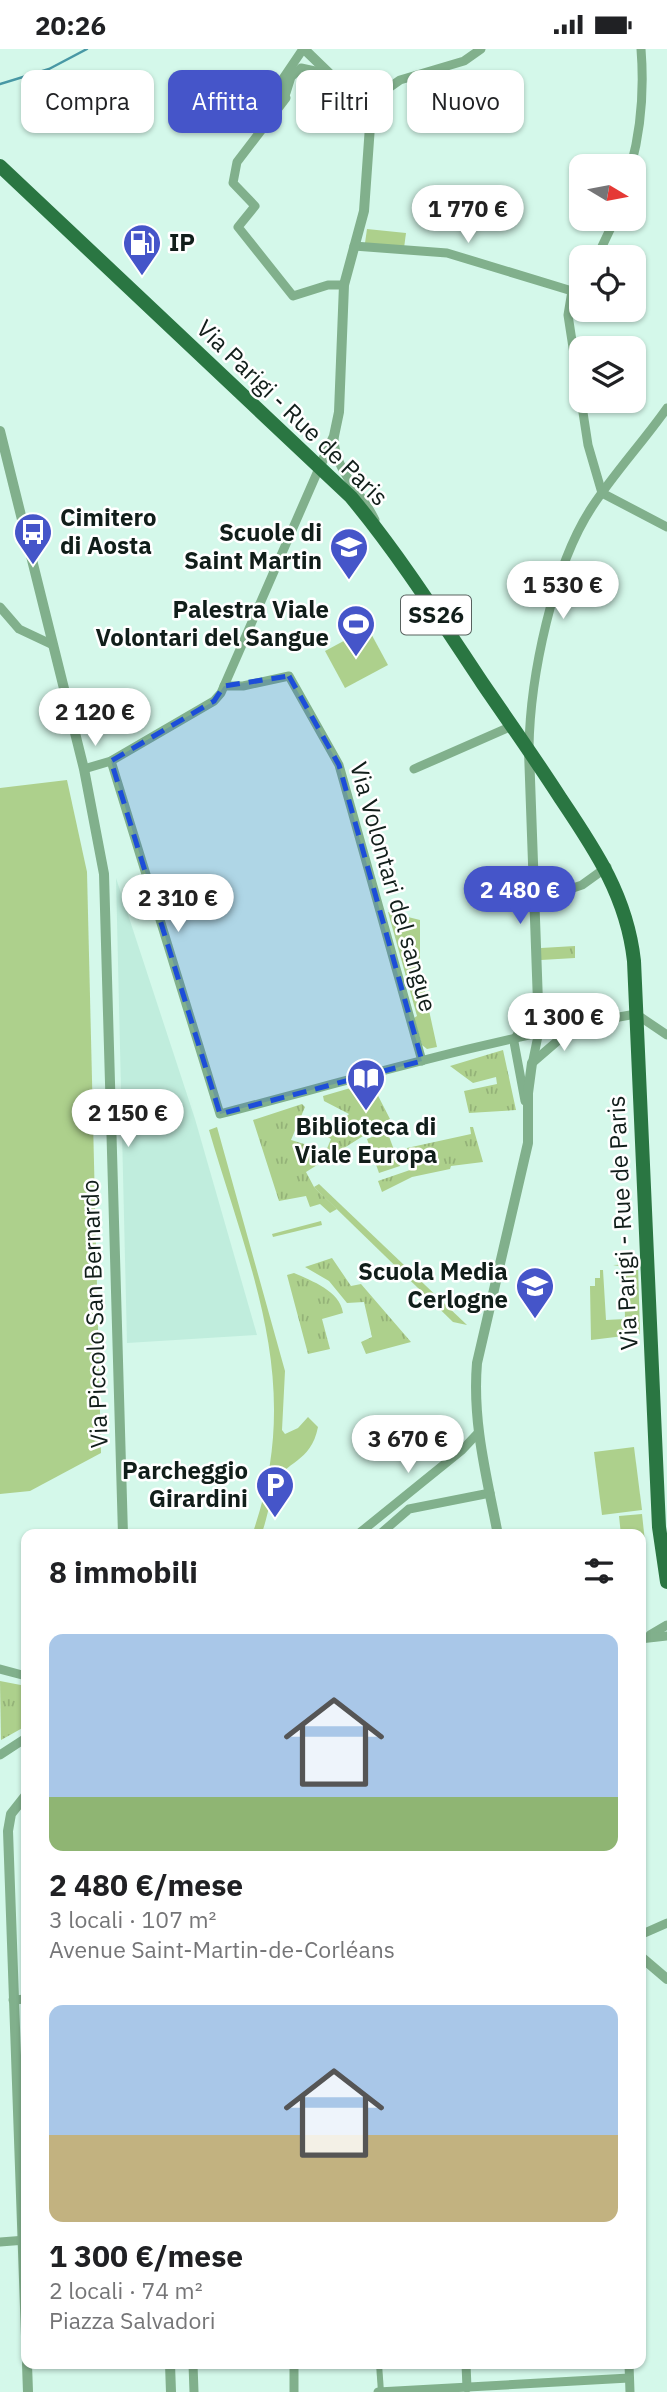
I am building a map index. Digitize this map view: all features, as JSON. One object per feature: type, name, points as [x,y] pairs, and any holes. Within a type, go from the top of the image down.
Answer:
[{"type":"main road","name":"Via Parigi - Rue de Paris","points":[[0,166],[320,466],[382,534],[607,867],[627,916],[632,939],[661,1541],[667,1582]]},
{"type":"main road","name":"Via Parigi - Rue de Paris","points":[[661,1541],[667,1560]]},
{"type":"street","points":[[286,98],[280,83],[304,49],[327,70]]},
{"type":"street","points":[[393,85],[400,80],[464,61],[481,49]]},
{"type":"street","points":[[634,154],[643,71],[641,49]]},
{"type":"street","points":[[296,74],[286,86],[286,98],[237,162],[233,183],[255,206],[238,227],[293,296],[328,285],[344,285]]},
{"type":"street","points":[[370,133],[364,211],[344,285],[339,412],[334,436],[334,456],[343,476],[366,499],[382,534]]},
{"type":"street","points":[[354,247],[447,253],[569,290]]},
{"type":"street","points":[[569,309],[576,375],[593,469],[602,493],[667,527]]},
{"type":"street","points":[[497,1529],[478,1433],[477,1363],[528,1143],[527,1110],[532,1063],[539,1031],[529,751],[531,711],[555,593],[566,555],[602,493],[667,408]]},
{"type":"street","name":"Via Piccolo San Bernardo","points":[[0,431],[84,769],[104,874],[123,1529]]},
{"type":"street","points":[[84,769],[111,761],[214,701],[224,686],[334,436]]},
{"type":"street","points":[[0,607],[19,629],[54,645]]},
{"type":"street","name":"Via Volontari del sangue","points":[[224,686],[243,687],[289,676],[339,765],[422,1061]]},
{"type":"street","points":[[414,769],[512,726]]},
{"type":"street","points":[[111,761],[220,1114],[517,1035],[576,1024],[636,1014],[667,1035]]},
{"type":"street","points":[[534,901],[582,884],[607,867]]},
{"type":"street","points":[[532,1063],[576,1024]]},
{"type":"street","points":[[517,1035],[515,1048],[527,1110]]},
{"type":"street","points":[[498,1040],[515,1048],[526,1062],[532,1063]]},
{"type":"street","points":[[364,1529],[462,1450],[478,1433]]},
{"type":"street","points":[[386,1529],[409,1509],[490,1493]]},
{"type":"street","points":[[646,1637],[667,1625]]},
{"type":"street","points":[[646,1639],[667,1636]]},
{"type":"street","points":[[0,1669],[21,1675]]},
{"type":"street","points":[[0,1755],[21,1741]]},
{"type":"street","points":[[21,1801],[11,1814],[8,1831],[21,2161]]},
{"type":"street","points":[[646,1932],[667,1923]]},
{"type":"street","points":[[646,1961],[667,1979]]},
{"type":"street","points":[[13,2000],[21,1999]]},
{"type":"street","points":[[0,2242],[21,2241]]},
{"type":"street","points":[[27,2369],[28,2392]]},
{"type":"street","points":[[170,2369],[171,2392]]},
{"type":"street","points":[[192,2369],[194,2392]]},
{"type":"street","points":[[293,2369],[294,2392]]},
{"type":"street","points":[[379,2369],[379,2392],[460,2390],[629,2378]]},
{"type":"street","points":[[460,2390],[465,2369]]},
{"type":"street","points":[[629,2369],[630,2392]]},
{"type":"highlighted area","points":[[289,676],[339,765],[422,1061],[220,1114],[111,761],[214,701],[224,686]]},
{"type":"shaded area","points":[[116,878],[195,1119],[257,1335],[127,1343]]},
{"type":"green space","points":[[367,229],[406,233],[404,248],[365,243]]},
{"type":"green space","name":"Palestra Viale Volontari del Sangue","points":[[368,628],[388,665],[345,688],[325,651]]},
{"type":"green space","points":[[67,780],[87,872],[101,1453],[30,1491],[0,1494],[0,788]]},
{"type":"green space","points":[[388,912],[420,920],[420,969],[437,1047],[427,1049],[422,1045],[414,1018],[417,1016]]},
{"type":"green space","points":[[575,946],[575,958],[541,960],[541,948]]},
{"type":"green space","points":[[503,1050],[516,1110],[469,1113],[464,1091],[497,1084],[496,1077],[473,1083],[450,1066]]},
{"type":"green space","points":[[371,1082],[390,1119],[306,1172],[314,1187],[337,1209],[330,1213],[320,1204],[310,1207],[306,1196],[279,1201],[253,1120],[302,1104],[305,1107],[291,1140],[314,1147],[319,1155],[326,1151],[331,1139],[322,1134],[324,1128],[319,1125],[322,1118],[339,1124],[349,1114],[324,1101],[323,1096]]},
{"type":"green space","points":[[217,1127],[285,1371],[282,1430],[285,1434],[298,1428],[308,1417],[318,1427],[310,1448],[280,1475],[276,1482],[263,1529],[254,1529],[267,1480],[274,1429],[273,1379],[255,1282],[209,1130]]},
{"type":"green space","points":[[470,1127],[473,1127],[483,1162],[451,1166],[450,1169],[412,1177],[382,1192],[378,1181],[410,1170],[407,1148],[471,1134]]},
{"type":"green space","points":[[387,1131],[400,1166],[379,1173],[367,1139]]},
{"type":"green space","points":[[319,1184],[467,1325],[453,1322],[314,1187]]},
{"type":"green space","points":[[321,1221],[322,1225],[273,1237],[272,1234]]},
{"type":"green space","points":[[332,1258],[351,1286],[361,1284],[411,1342],[366,1354],[361,1342],[372,1337],[364,1302],[347,1303],[329,1281],[305,1267]]},
{"type":"green space","points":[[638,1264],[640,1334],[591,1340],[590,1286],[595,1286],[595,1278],[600,1278],[600,1270],[603,1270],[606,1320],[625,1319],[624,1267],[613,1265]]},
{"type":"green space","points":[[294,1273],[324,1288],[341,1305],[343,1313],[322,1319],[330,1349],[308,1354],[287,1275]]},
{"type":"green space","points":[[634,1447],[642,1510],[602,1515],[594,1452]]},
{"type":"green space","points":[[642,1514],[644,1529],[620,1529],[619,1516]]},
{"type":"green space","points":[[0,1681],[21,1685],[21,1729],[1,1740]]},
{"type":"waterway","points":[[0,84],[49,69],[87,49]]},
{"type":"place","name":"IP","points":[[142,277]]},
{"type":"place","name":"Cimitero di Aosta","points":[[33,566]]},
{"type":"place","name":"Scuole di Saint Martin","points":[[349,581]]},
{"type":"place","name":"Palestra Viale Volontari del Sangue","points":[[356,658]]},
{"type":"place","name":"Biblioteca di Viale Europa","points":[[366,1112]]},
{"type":"place","name":"Scuola Media Cerlogne","points":[[535,1320]]},
{"type":"place","name":"Parcheggio Girardini","points":[[275,1519]]}]
